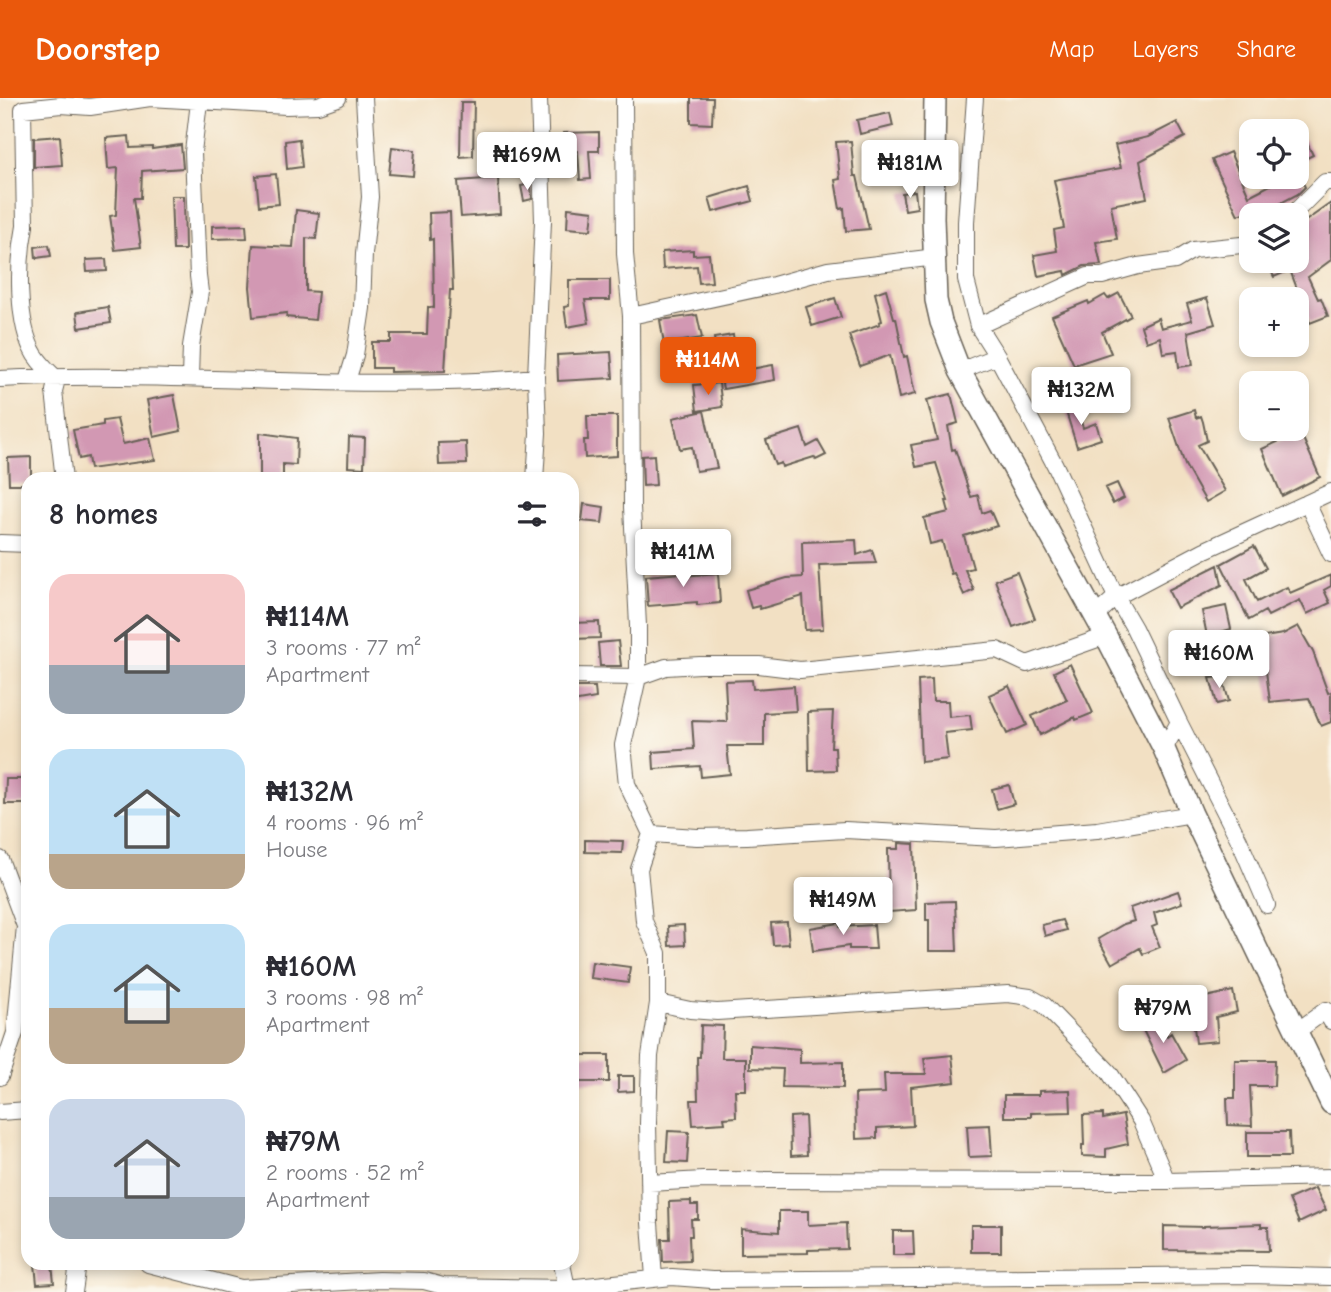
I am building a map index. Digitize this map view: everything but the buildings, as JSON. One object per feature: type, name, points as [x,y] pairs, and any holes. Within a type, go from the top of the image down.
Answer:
[{"type":"street","points":[[57,379],[35,354],[27,338],[24,318],[21,278],[25,226],[23,108],[61,105],[90,107],[150,98],[318,105],[338,98]]},
{"type":"street","points":[[347,382],[355,355],[360,322],[370,197],[364,98]]},
{"type":"street","points":[[536,472],[538,433],[536,377],[543,221],[539,98]]},
{"type":"street","points":[[624,98],[625,254],[631,316],[632,507],[638,677],[623,745],[627,784],[651,834],[639,869],[645,921],[658,953],[658,1003],[650,1056],[649,1183],[654,1279]]},
{"type":"street","points":[[935,98],[933,219],[936,300],[941,322],[960,371],[1106,636],[1164,749],[1192,814],[1331,1103]]},
{"type":"street","points":[[975,98],[966,222],[966,280],[978,326],[1055,465],[1116,597],[1239,840],[1267,905]]},
{"type":"street","points":[[190,377],[191,346],[200,292],[193,152],[198,102]]},
{"type":"street","points":[[1304,203],[1325,182],[1331,182]]},
{"type":"street","points":[[978,326],[1088,276],[1102,276],[1118,270],[1175,261],[1193,250],[1239,245]]},
{"type":"street","points":[[631,316],[774,285],[828,270],[936,257]]},
{"type":"street","points":[[27,378],[35,354]]},
{"type":"street","points":[[960,371],[997,356]]},
{"type":"street","points":[[0,379],[190,377],[347,382],[476,382],[536,377]]},
{"type":"street","points":[[57,379],[54,391],[63,472]]},
{"type":"street","points":[[1094,617],[1116,597],[1203,551],[1331,492]]},
{"type":"street","points":[[1307,503],[1331,554]]},
{"type":"street","points":[[0,543],[21,544]]},
{"type":"street","points":[[579,676],[638,677],[666,667],[758,665],[800,670],[997,650],[1027,664],[1106,636]]},
{"type":"street","points":[[1164,749],[1179,722]]},
{"type":"street","points":[[651,834],[747,836],[845,830],[996,838],[1097,830],[1192,814]]},
{"type":"street","points":[[0,859],[21,915]]},
{"type":"street","points":[[0,1077],[15,1033],[21,969]]},
{"type":"street","points":[[658,1003],[717,1012],[1008,994],[1030,997],[1044,1005],[1109,1072],[1141,1121],[1167,1181]]},
{"type":"street","points":[[1296,1032],[1326,1010],[1331,1021]]},
{"type":"street","points":[[0,1112],[21,1110]]},
{"type":"street","points":[[649,1183],[703,1180],[1167,1181],[1331,1177]]},
{"type":"street","points":[[74,1292],[77,1270]]},
{"type":"street","points":[[171,1270],[241,1288],[379,1280],[424,1281],[443,1286],[567,1288],[672,1277],[726,1280],[1235,1275],[1331,1277]]},
{"type":"street","points":[[563,1270],[567,1288]]}]
